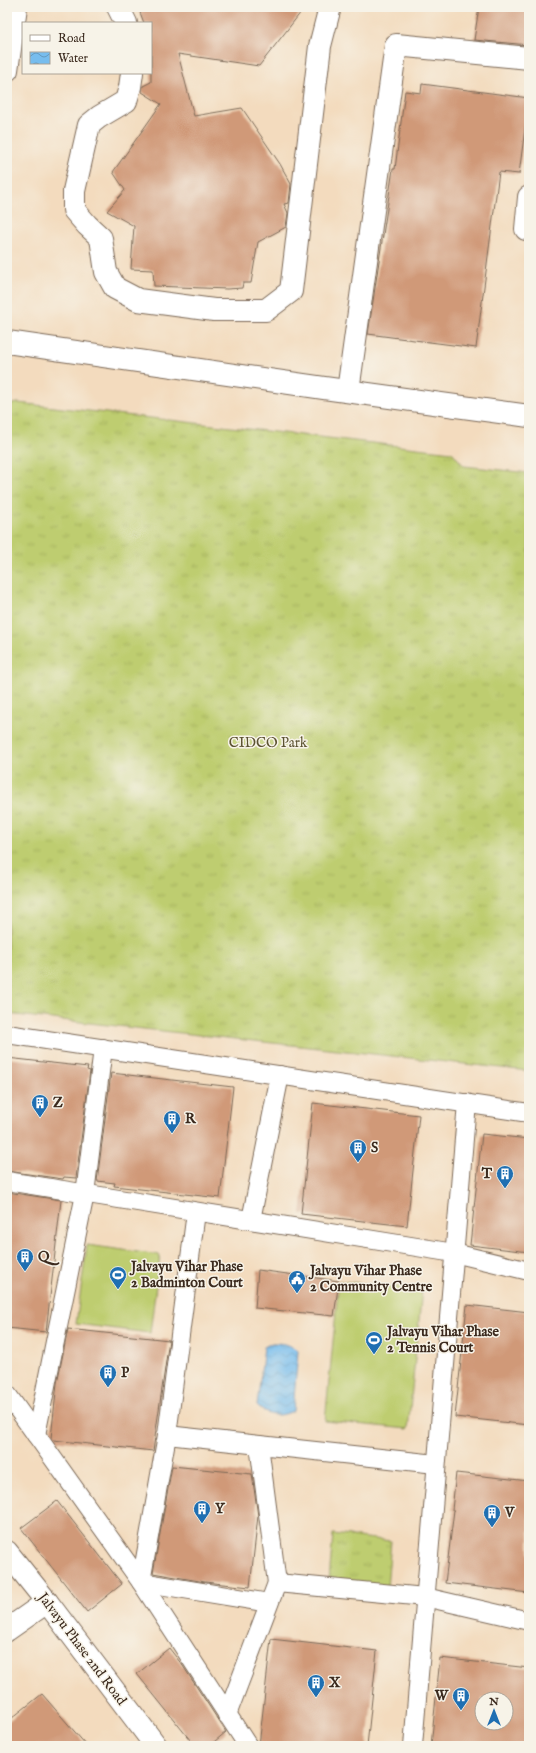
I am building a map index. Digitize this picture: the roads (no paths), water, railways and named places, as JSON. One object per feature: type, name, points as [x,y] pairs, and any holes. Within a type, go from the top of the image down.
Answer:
[{"type":"street","points":[[7,70],[16,7]]},
{"type":"street","points":[[118,7],[126,22]]},
{"type":"street","points":[[316,7],[320,46]]},
{"type":"street","points":[[132,74],[126,101],[99,117],[89,125],[74,191],[74,210],[101,238],[106,272],[115,288],[138,300],[214,310],[266,310],[291,291],[320,46],[330,7]]},
{"type":"street","points":[[348,392],[396,45],[529,58]]},
{"type":"street","points":[[529,197],[526,229],[529,229]]},
{"type":"street","points":[[7,342],[348,392],[529,416]]},
{"type":"street","name":"Jalvayu Phase 2nd Road","points":[[7,1552],[47,1602],[156,1746]]},
{"type":"street","points":[[7,1630],[47,1602]]},
{"type":"lane","points":[[7,1034],[529,1113]]},
{"type":"lane","points":[[36,1435],[85,1194],[103,1048]]},
{"type":"lane","points":[[251,1220],[280,1075]]},
{"type":"lane","points":[[413,1746],[467,1103]]},
{"type":"lane","points":[[7,1181],[454,1253],[529,1271]]},
{"type":"lane","points":[[141,1582],[167,1435],[196,1212]]},
{"type":"lane","points":[[7,1394],[141,1582],[248,1746]]},
{"type":"lane","points":[[167,1435],[436,1464]]},
{"type":"lane","points":[[227,1715],[277,1583],[259,1445]]},
{"type":"lane","points":[[141,1582],[269,1603]]},
{"type":"lane","points":[[277,1583],[425,1597],[529,1622]]},
{"type":"water","points":[[272,1343],[286,1344],[298,1351],[293,1411],[279,1415],[270,1414],[261,1410],[257,1406],[264,1347]]},
{"type":"place","name":"Z","points":[[40,1118]]},
{"type":"place","name":"R","points":[[172,1134]]},
{"type":"place","name":"S","points":[[358,1163]]},
{"type":"place","name":"T","points":[[505,1189]]},
{"type":"place","name":"Q","points":[[25,1272]]},
{"type":"place","name":"Jalvayu Vihar Phase 2 Badminton Court","points":[[118,1290]]},
{"type":"place","name":"Jalvayu Vihar Phase 2 Community Centre","points":[[297,1294]]},
{"type":"place","name":"Jalvayu Vihar Phase 2 Tennis Court","points":[[374,1355]]},
{"type":"place","name":"P","points":[[108,1388]]},
{"type":"place","name":"Y","points":[[202,1524]]},
{"type":"place","name":"V","points":[[492,1528]]},
{"type":"place","name":"X","points":[[316,1698]]},
{"type":"place","name":"W","points":[[461,1711]]},
{"type":"park label","name":"CIDCO Park","points":[[268,743]]}]
